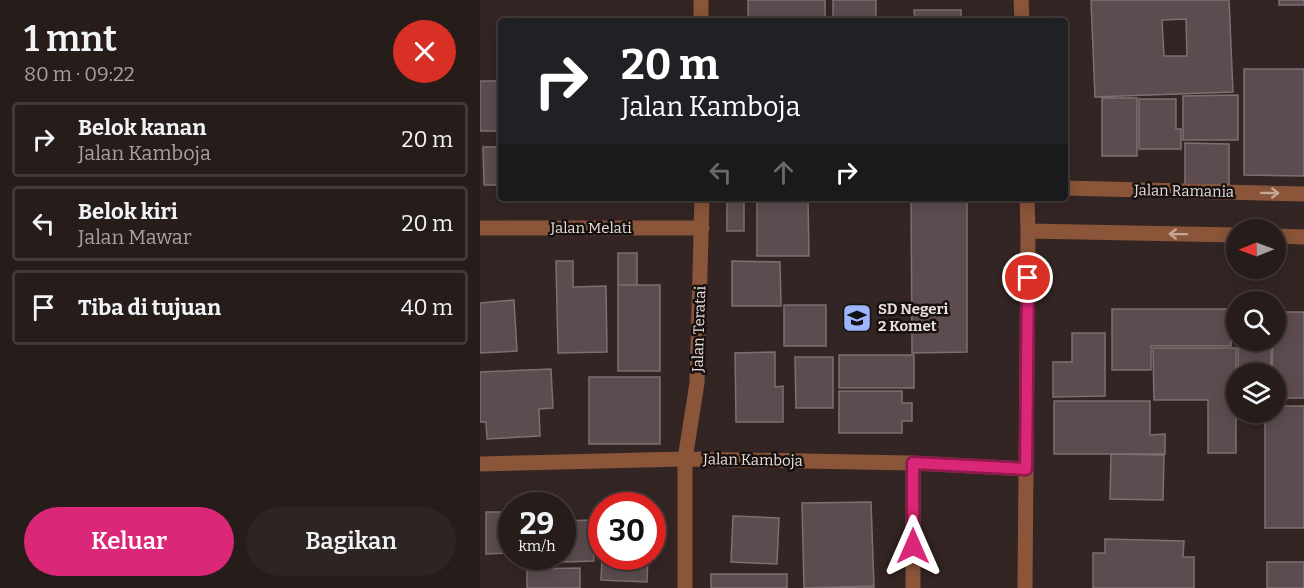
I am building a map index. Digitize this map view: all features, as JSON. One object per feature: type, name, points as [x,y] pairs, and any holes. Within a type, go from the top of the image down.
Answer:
[{"type":"street","points":[[701,0],[701,18]]},
{"type":"street","points":[[1021,0],[1022,18]]},
{"type":"street","name":"Jalan Ramania","points":[[1068,188],[1304,194]]},
{"type":"street","name":"Jalan Teratai","points":[[685,588],[685,459],[697,383],[702,201]]},
{"type":"street","points":[[1025,588],[1027,201]]},
{"type":"street","name":"Jalan Melati","points":[[480,228],[702,228]]},
{"type":"street","points":[[1028,231],[1226,235]]},
{"type":"street","points":[[1286,236],[1304,237]]},
{"type":"street","name":"Jalan Kamboja","points":[[480,464],[685,459],[913,463],[1026,469]]},
{"type":"street","points":[[913,463],[913,588]]},
{"type":"building","points":[[748,0],[825,0],[825,18],[748,18]]},
{"type":"building","points":[[833,0],[876,0],[876,18],[833,18]]},
{"type":"building","points":[[1091,0],[1229,0],[1233,92],[1095,97]],"holes":[[[1186,19],[1187,56],[1164,56],[1162,20]]]},
{"type":"building","points":[[1279,0],[1304,0],[1304,5],[1279,5]]},
{"type":"building","points":[[914,10],[961,10],[961,18],[915,18]]},
{"type":"building","points":[[1244,69],[1304,69],[1304,176],[1244,175]]},
{"type":"building","points":[[480,81],[498,81],[498,131],[480,131]]},
{"type":"building","points":[[1238,95],[1238,140],[1183,140],[1183,96]]},
{"type":"building","points":[[1102,98],[1137,98],[1137,156],[1102,156]]},
{"type":"building","points":[[1139,99],[1176,99],[1176,129],[1181,129],[1181,149],[1139,149]]},
{"type":"building","points":[[1185,143],[1229,144],[1229,185],[1185,185]]},
{"type":"building","points":[[483,147],[498,147],[498,185],[484,185]]},
{"type":"building","points":[[727,201],[744,201],[744,231],[727,231]]},
{"type":"building","points":[[757,201],[808,201],[809,256],[757,256]]},
{"type":"building","points":[[911,201],[967,201],[967,352],[912,353]]},
{"type":"building","points":[[618,253],[637,253],[637,285],[618,285]]},
{"type":"building","points":[[556,261],[573,261],[573,287],[606,286],[607,352],[558,353]]},
{"type":"building","points":[[732,261],[780,262],[781,306],[732,306]]},
{"type":"building","points":[[618,285],[660,285],[660,371],[618,371]]},
{"type":"building","points":[[514,300],[517,351],[480,353],[480,303]]},
{"type":"building","points":[[784,305],[826,305],[826,346],[784,346]]},
{"type":"building","points":[[1112,309],[1226,309],[1226,346],[1151,346],[1151,370],[1112,370]]},
{"type":"building","points":[[1286,312],[1304,312],[1304,398],[1286,398],[1286,363],[1272,363],[1273,351],[1286,351]]},
{"type":"building","points":[[1072,333],[1105,333],[1105,396],[1053,397],[1053,362],[1072,362]]},
{"type":"building","points":[[1153,348],[1226,348],[1226,351],[1236,351],[1236,363],[1226,363],[1226,423],[1236,423],[1236,453],[1208,453],[1208,400],[1154,400]]},
{"type":"building","points":[[1238,351],[1271,351],[1271,363],[1238,363]]},
{"type":"building","points":[[775,352],[775,387],[783,386],[783,422],[736,422],[735,353]]},
{"type":"building","points":[[839,355],[914,355],[914,388],[839,388]]},
{"type":"building","points":[[795,357],[833,357],[833,408],[796,408]]},
{"type":"building","points":[[551,369],[553,408],[539,409],[540,436],[487,439],[486,422],[480,422],[480,372]]},
{"type":"building","points":[[589,377],[660,377],[660,444],[589,444]]},
{"type":"building","points":[[839,391],[902,391],[902,403],[912,403],[912,421],[902,421],[902,433],[839,433]]},
{"type":"building","points":[[1054,401],[1150,401],[1150,435],[1165,434],[1165,454],[1054,454]]},
{"type":"building","points":[[1286,406],[1304,406],[1304,528],[1265,528],[1265,423],[1286,423]]},
{"type":"building","points":[[1111,454],[1164,455],[1163,500],[1110,499]]},
{"type":"building","points":[[871,502],[874,586],[804,588],[802,503]]},
{"type":"building","points":[[486,512],[498,512],[498,554],[486,554]]},
{"type":"building","points":[[733,516],[779,518],[777,564],[731,562]]},
{"type":"building","points":[[588,520],[588,561],[576,562],[576,521]]},
{"type":"building","points":[[1105,539],[1184,541],[1183,557],[1194,557],[1194,588],[1093,588],[1093,553],[1105,553]]},
{"type":"building","points":[[1267,562],[1304,562],[1304,588],[1267,588]]},
{"type":"building","points":[[580,568],[580,588],[527,588],[527,570],[576,570]]},
{"type":"building","points":[[601,570],[647,570],[647,582],[601,580]]},
{"type":"building","points":[[711,574],[787,574],[787,588],[711,588]]},
{"type":"building","points":[[874,586],[874,588],[804,588]]},
{"type":"place","name":"SD Negeri 2 Komet","points":[[857,318]]},
{"type":"route","points":[[913,546],[913,463],[1026,469],[1028,278]]}]
